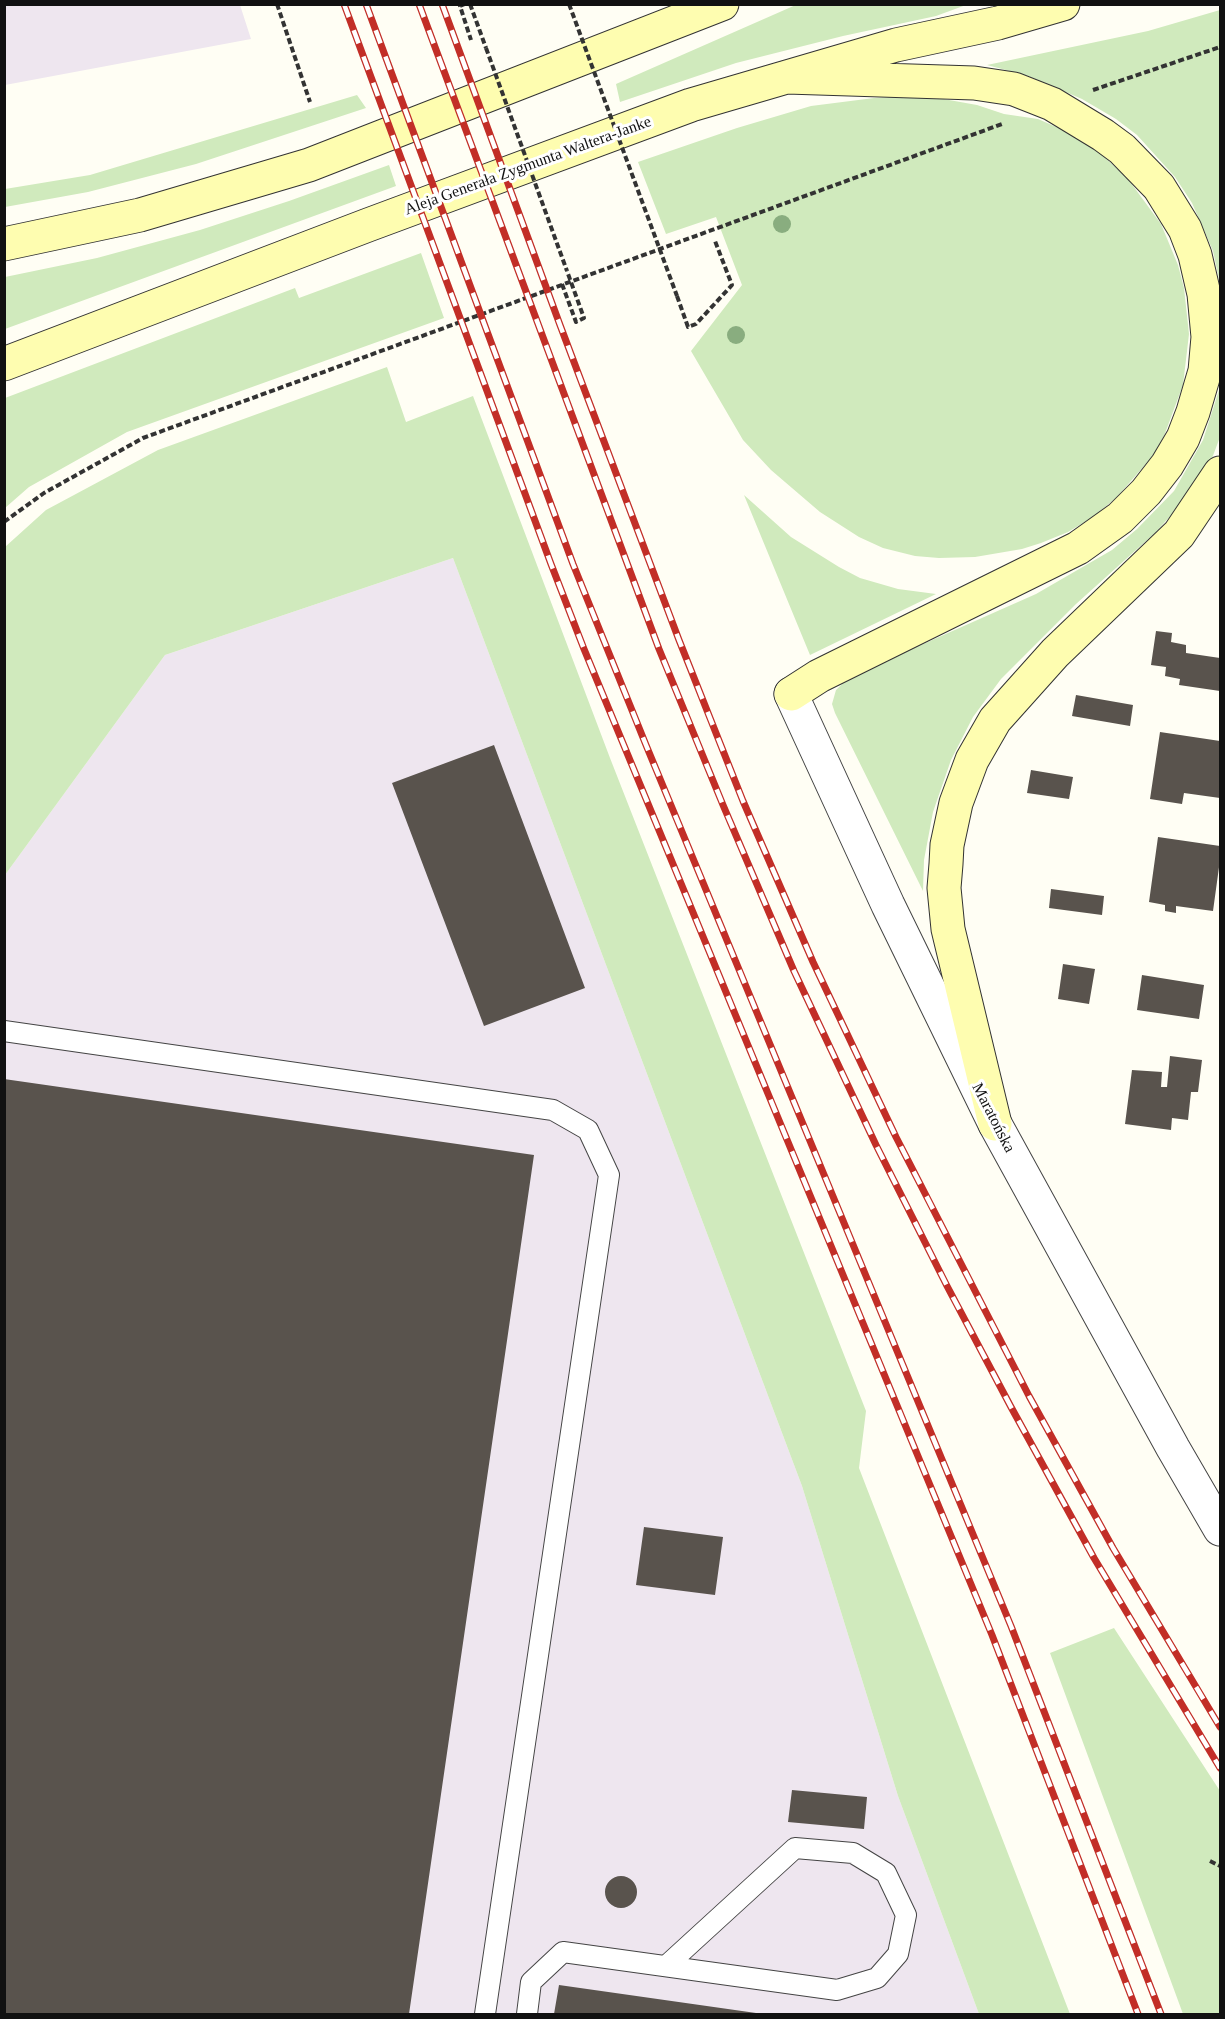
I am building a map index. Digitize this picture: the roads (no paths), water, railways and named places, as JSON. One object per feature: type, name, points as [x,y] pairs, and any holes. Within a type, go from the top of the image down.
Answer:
[{"type":"main road","name":"Aleja Generała Zygmunta Waltera-Janke","points":[[4,364],[378,221],[691,105],[1008,14],[1063,4]]},
{"type":"main road","points":[[4,244],[140,215],[309,165],[710,8]]},
{"type":"main road","points":[[787,77],[974,83],[1014,89],[1052,104],[1093,129],[1122,149],[1153,181],[1185,229],[1196,255],[1204,294],[1208,337],[1205,371],[1183,438],[1146,492],[1120,518],[1078,548],[819,676],[791,694]]},
{"type":"main road","points":[[995,1124],[948,929],[944,888],[947,845],[956,803],[972,760],[995,720],[1055,653],[1179,534],[1221,473]]},
{"type":"street","name":"Maratońska","points":[[791,694],[888,905],[995,1124],[1173,1448],[1221,1529]]},
{"type":"lane","points":[[4,1031],[553,1110],[588,1130],[609,1175],[485,2014]]},
{"type":"lane","points":[[527,2014],[531,1982],[563,1952],[837,1990],[877,1978],[898,1954],[906,1915],[886,1873],[853,1853],[795,1848],[666,1966]]},
{"type":"railway","points":[[344,4],[584,649],[992,1635],[1138,2014]]},
{"type":"railway","points":[[366,4],[573,564],[1011,1626],[1161,2014]]},
{"type":"railway","points":[[419,4],[659,649],[794,971],[876,1145],[1011,1407],[1094,1558],[1220,1768]]},
{"type":"railway","points":[[442,4],[679,640],[743,801],[813,962],[896,1137],[1029,1396],[1113,1548],[1220,1727]]}]
